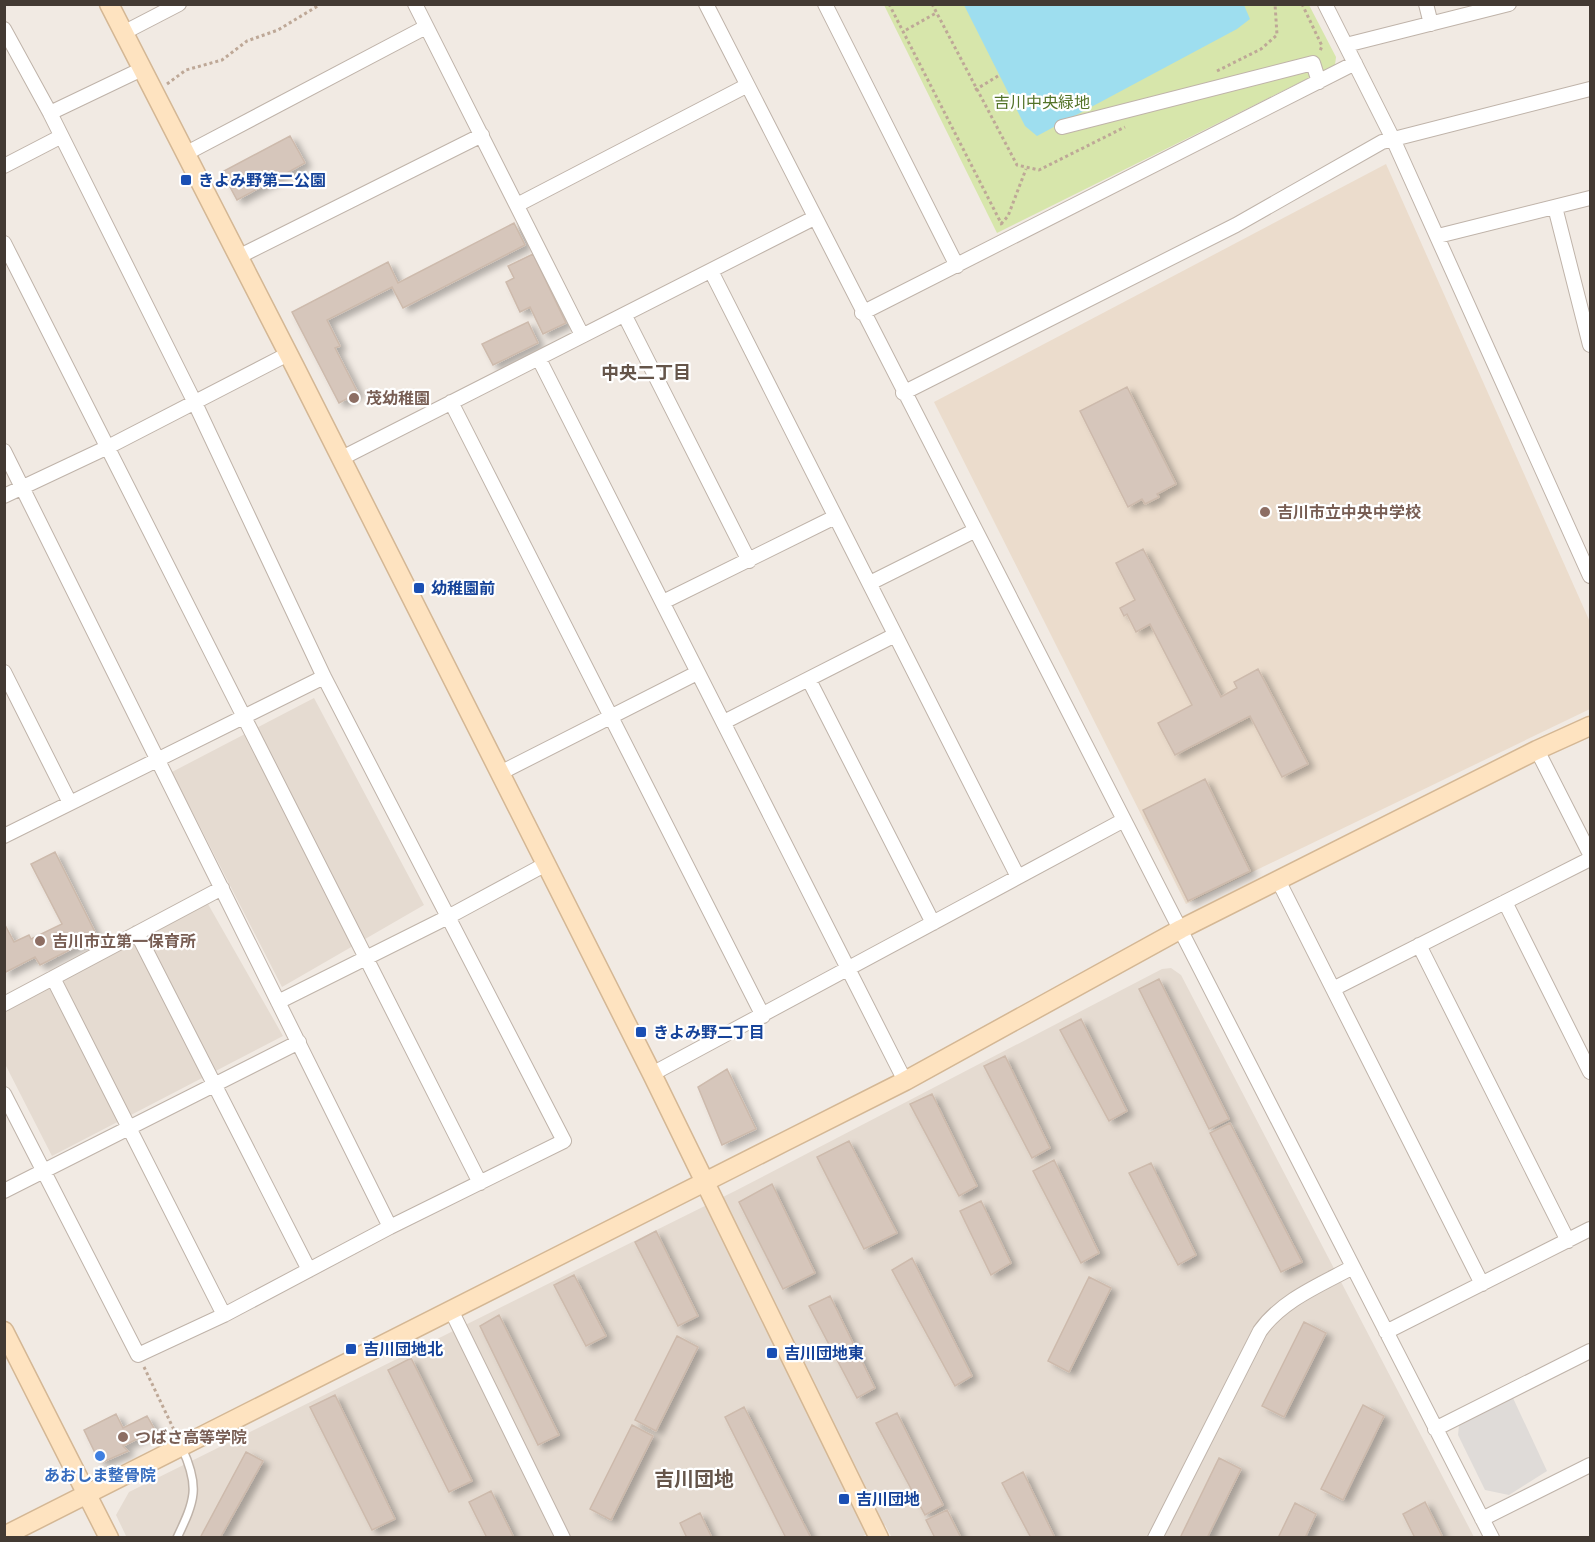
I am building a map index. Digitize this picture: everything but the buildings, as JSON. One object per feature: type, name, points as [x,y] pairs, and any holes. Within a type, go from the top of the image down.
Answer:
[{"type":"street","points":[[109,4],[652,1074],[876,1536]]},
{"type":"street","points":[[123,33],[179,4]]},
{"type":"street","points":[[415,4],[582,335]]},
{"type":"street","points":[[706,4],[862,313],[1181,929],[1492,1538]]},
{"type":"street","points":[[825,4],[957,266]]},
{"type":"street","points":[[1325,4],[1393,139],[1438,236],[1590,576]]},
{"type":"street","points":[[1426,4],[1431,24]]},
{"type":"street","points":[[1346,45],[1509,4]]},
{"type":"street","points":[[185,154],[426,27]]},
{"type":"street","points":[[4,1094],[138,1355],[564,1142],[324,677],[194,401],[50,113],[6,35]]},
{"type":"street","points":[[1062,127],[1313,63],[1319,82]]},
{"type":"street","points":[[862,313],[1355,63]]},
{"type":"street","points":[[50,113],[146,76]]},
{"type":"street","points":[[517,205],[746,86]]},
{"type":"street","points":[[903,393],[1236,225],[1377,144],[1590,89]]},
{"type":"street","points":[[238,257],[482,135]]},
{"type":"street","points":[[4,166],[60,137]]},
{"type":"street","points":[[1438,236],[1590,198]]},
{"type":"street","points":[[1556,207],[1590,345]]},
{"type":"street","points":[[340,459],[814,218]]},
{"type":"street","points":[[4,243],[480,1183]]},
{"type":"street","points":[[711,271],[1018,877]]},
{"type":"street","points":[[625,316],[749,561]]},
{"type":"street","points":[[4,496],[108,447],[288,354]]},
{"type":"street","points":[[539,359],[904,1081]]},
{"type":"street","points":[[451,402],[763,1016]]},
{"type":"street","points":[[4,451],[390,1227]]},
{"type":"street","points":[[663,602],[835,517]]},
{"type":"street","points":[[870,583],[974,531]]},
{"type":"street","points":[[724,722],[895,635]]},
{"type":"street","points":[[4,672],[70,803]]},
{"type":"street","points":[[500,773],[697,673]]},
{"type":"street","points":[[4,836],[324,677]]},
{"type":"street","points":[[809,680],[933,923]]},
{"type":"street","points":[[4,1536],[904,1081],[1181,929],[1537,750],[1590,726]]},
{"type":"street","points":[[1537,750],[1590,854]]},
{"type":"street","points":[[652,1074],[1124,820]]},
{"type":"street","points":[[1333,989],[1590,859]]},
{"type":"street","points":[[278,1002],[448,917],[546,864]]},
{"type":"street","points":[[1278,880],[1482,1284]]},
{"type":"street","points":[[4,1004],[222,888]]},
{"type":"street","points":[[1505,902],[1590,1072]]},
{"type":"street","points":[[137,933],[309,1270]]},
{"type":"street","points":[[1419,945],[1568,1240]]},
{"type":"street","points":[[53,978],[224,1314]]},
{"type":"street","points":[[4,1191],[298,1042]]},
{"type":"street","points":[[1386,1332],[1590,1229]]},
{"type":"street","points":[[1155,1538],[1260,1331],[1270,1317],[1287,1304],[1353,1267]]},
{"type":"street","points":[[451,1310],[563,1538]]},
{"type":"street","points":[[4,1331],[109,1538]]},
{"type":"street","points":[[1435,1429],[1590,1351]]},
{"type":"street","points":[[1482,1519],[1590,1465]]},
{"type":"lane","points":[[177,1538],[195,1495],[193,1471],[182,1448]]},
{"type":"path","points":[[146,76],[158,77],[164,86],[186,70],[222,60],[247,41],[278,30],[321,4]]},
{"type":"path","points":[[889,4],[1009,240]]},
{"type":"path","points":[[932,4],[959,52]]},
{"type":"path","points":[[1212,73],[1261,49],[1277,35],[1275,4]]},
{"type":"path","points":[[1302,4],[1322,46],[1313,63]]},
{"type":"path","points":[[906,30],[936,13]]},
{"type":"path","points":[[975,90],[998,75]]},
{"type":"path","points":[[1001,224],[1008,216],[1026,169]]},
{"type":"path","points":[[138,1355],[182,1448]]},
{"type":"shaded area","name":"吉川市立中央中学校","points":[[1386,164],[1590,622],[1590,709],[1186,904],[934,402]]},
{"type":"shaded area","points":[[314,698],[424,905],[282,987],[172,772]]},
{"type":"shaded area","points":[[208,904],[283,1036],[52,1156],[5,1064],[5,1009]]},
{"type":"shaded area","points":[[1171,968],[1181,975],[1474,1537],[892,1538],[885,1525],[859,1538],[127,1538],[116,1515],[129,1492],[735,1191],[1162,969]]},
{"type":"shaded area","points":[[1513,1398],[1547,1471],[1509,1495],[1485,1490],[1458,1435],[1459,1425]]},
{"type":"green space","name":"吉川中央緑地","points":[[884,5],[1309,5],[1336,57],[1335,65],[997,233]]},
{"type":"water","points":[[964,5],[1244,5],[1250,19],[1237,29],[1037,136],[1025,126]]},
{"type":"place","name":"きよみ野第二公園","points":[[186,180]]},
{"type":"place","name":"茂幼稚園","points":[[354,398]]},
{"type":"place","name":"吉川市立中央中学校","points":[[1265,512]]},
{"type":"place","name":"幼稚園前","points":[[419,588]]},
{"type":"place","name":"吉川市立第一保育所","points":[[40,941]]},
{"type":"place","name":"きよみ野二丁目","points":[[641,1032]]},
{"type":"place","name":"吉川団地北","points":[[351,1349]]},
{"type":"place","name":"吉川団地東","points":[[772,1353]]},
{"type":"place","name":"つばさ高等学院","points":[[123,1437]]},
{"type":"place","name":"あおしま整骨院","points":[[100,1456]]},
{"type":"place","name":"吉川団地","points":[[844,1499]]},
{"type":"district","name":"中央二丁目","points":[[646,373]]},
{"type":"district","name":"吉川団地","points":[[694,1479]]}]
